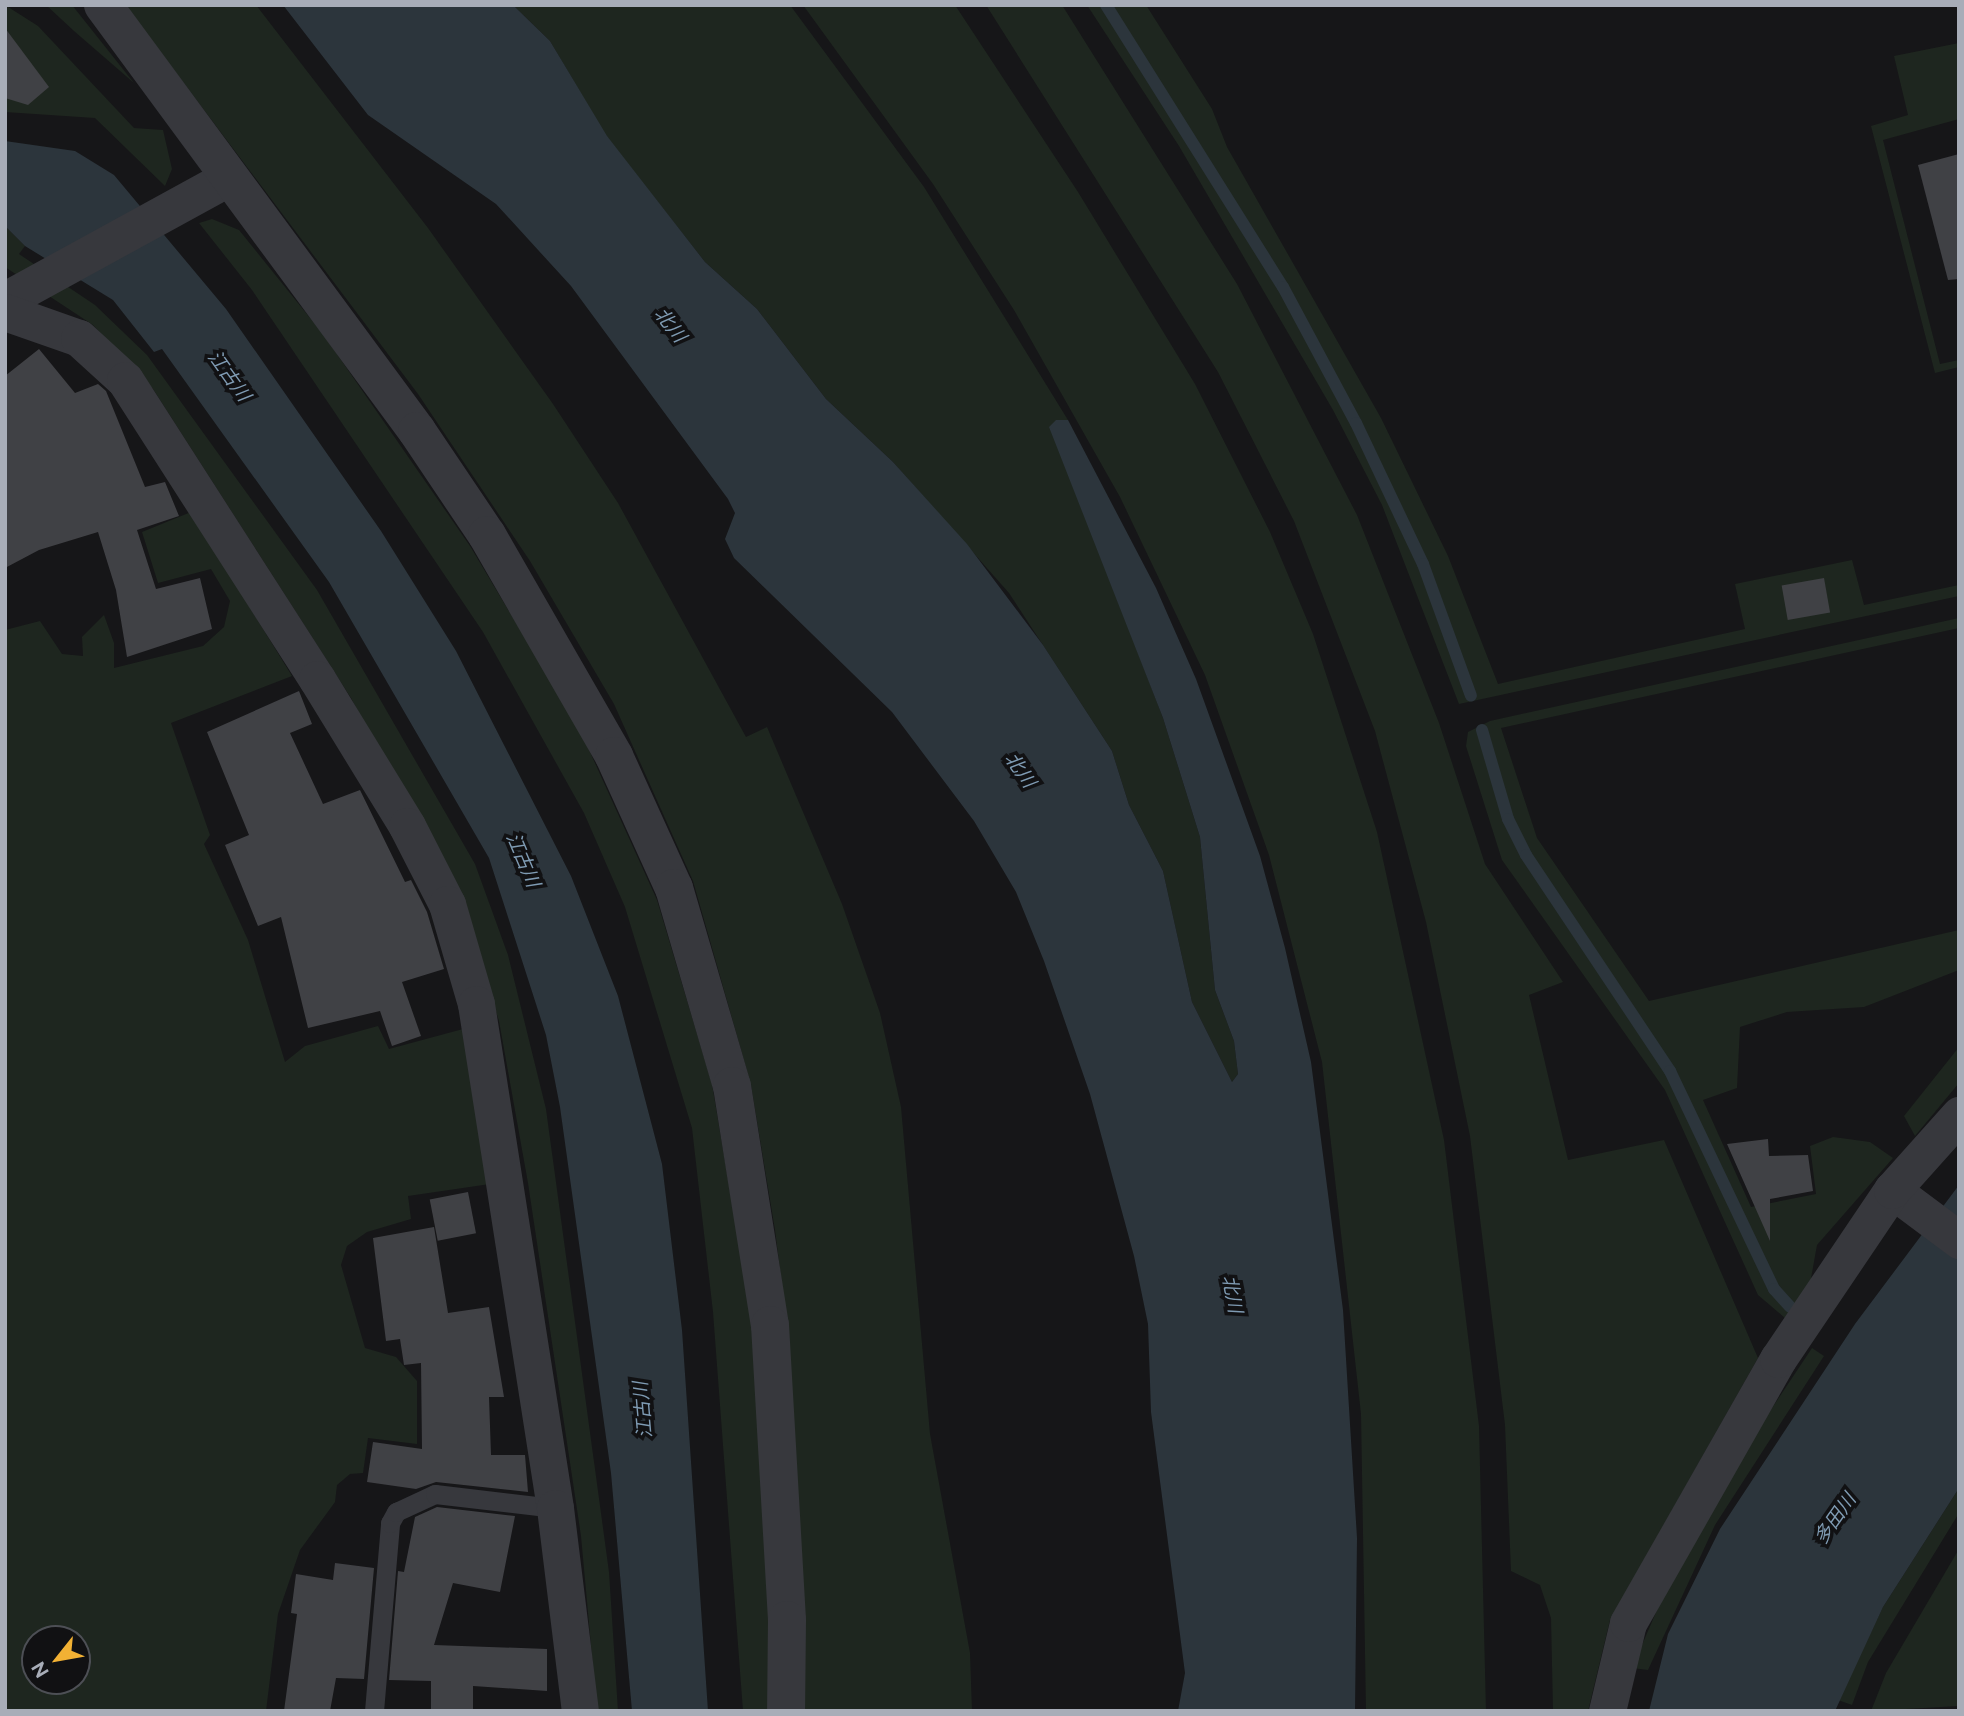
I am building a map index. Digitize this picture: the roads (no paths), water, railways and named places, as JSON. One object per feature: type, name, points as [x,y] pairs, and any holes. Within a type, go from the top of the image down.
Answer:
[{"type":"street","points":[[103,5],[487,535],[603,734],[674,888],[732,1086],[770,1325],[787,1620],[786,1711]]},
{"type":"street","points":[[20,292],[230,177]]},
{"type":"street","points":[[5,312],[79,338],[125,380],[324,690],[447,904],[476,1004],[555,1508],[580,1711]]},
{"type":"street","points":[[1607,1711],[1628,1623],[1653,1572],[1778,1359],[1959,1115]]},
{"type":"street","points":[[1901,1196],[1959,1240]]},
{"type":"lane","points":[[374,1711],[390,1523],[396,1512],[435,1494],[555,1508]]},
{"type":"water","name":"北川","points":[[283,5],[513,5],[550,41],[607,136],[705,262],[757,309],[826,399],[893,462],[967,544],[1043,645],[1112,751],[1129,805],[1163,871],[1192,1002],[1232,1082],[1238,1074],[1234,1041],[1215,990],[1200,837],[1163,718],[1049,427],[1056,420],[1068,420],[1156,588],[1196,679],[1260,856],[1285,948],[1311,1062],[1343,1310],[1357,1538],[1355,1711],[1178,1711],[1185,1673],[1151,1412],[1148,1324],[1134,1256],[1090,1094],[1044,961],[1016,892],[974,821],[892,712],[734,558],[725,539],[735,513],[728,499],[571,286],[496,204],[368,115]]},
{"type":"water","name":"江古川","points":[[5,141],[75,151],[114,175],[226,309],[381,531],[456,651],[571,876],[618,996],[662,1164],[682,1330],[708,1711],[632,1711],[611,1473],[560,1107],[546,1035],[489,858],[329,582],[162,349],[154,352],[113,300],[25,246],[5,226]]},
{"type":"water","name":"多田川","points":[[1959,1185],[1959,1488],[1883,1607],[1835,1711],[1649,1711],[1668,1634],[1720,1529],[1855,1324]]},
{"type":"waterway","points":[[1106,5],[1283,287],[1356,423],[1423,564],[1471,696]]},
{"type":"waterway","points":[[1482,730],[1508,819],[1526,855],[1670,1071],[1774,1289],[1790,1307]]}]
